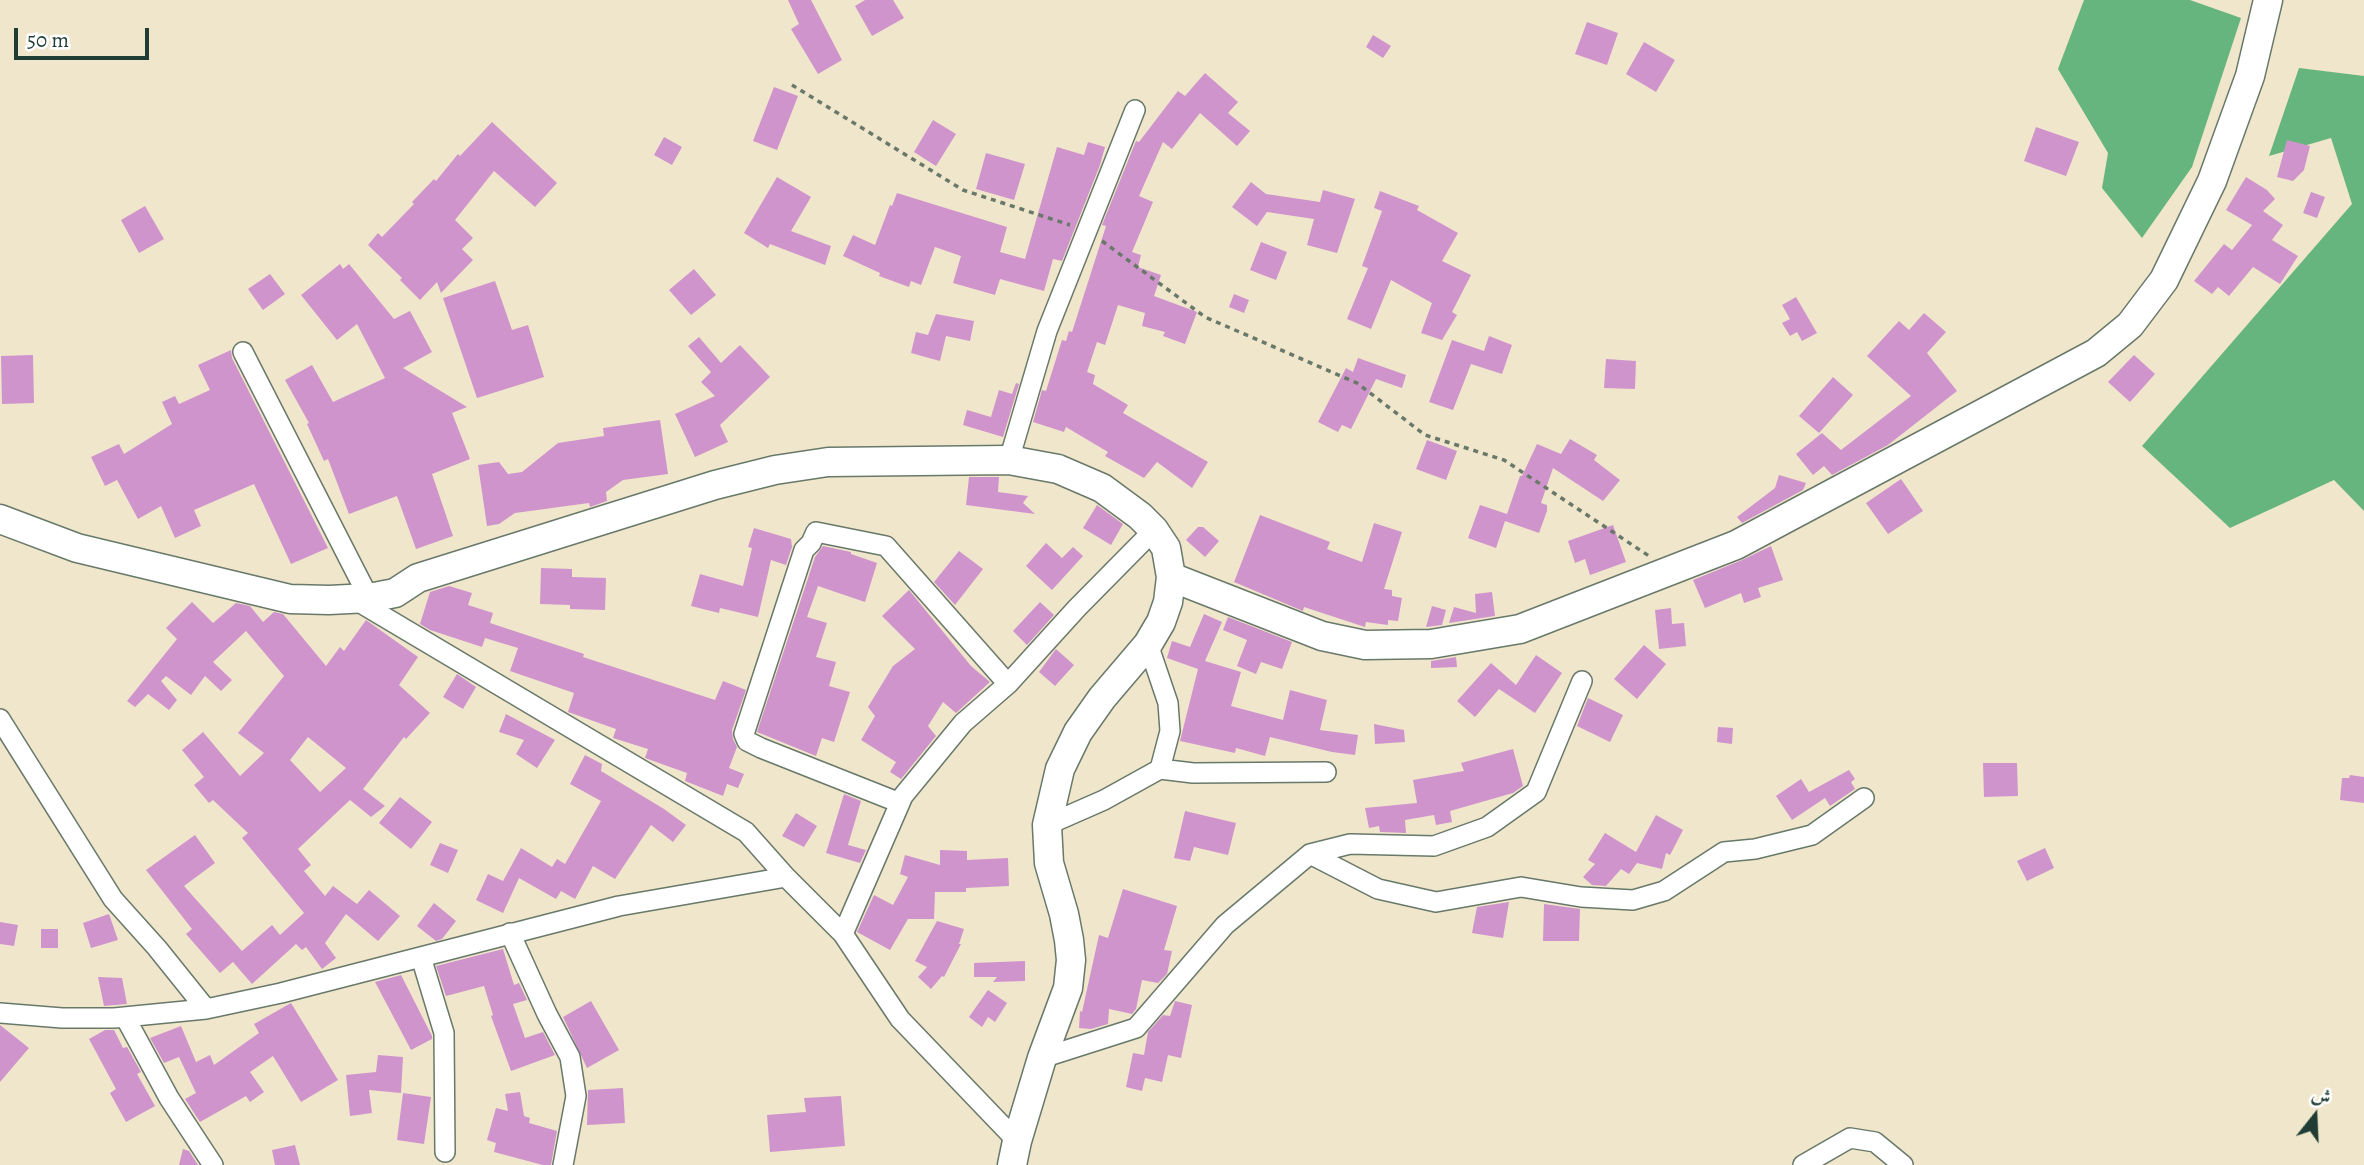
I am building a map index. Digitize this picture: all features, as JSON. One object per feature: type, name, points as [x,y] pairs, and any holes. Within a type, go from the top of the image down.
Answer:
[{"type":"main road","points":[[1171,578],[1322,636],[1364,645],[1432,644],[1520,629],[1736,545],[2096,353],[2130,325],[2164,280],[2212,181],[2250,76],[2268,0]]},
{"type":"main road","points":[[0,519],[77,548],[290,599],[361,599],[396,593],[418,578],[715,485],[775,470],[828,462],[1009,460],[1058,469],[1102,488],[1154,530],[1166,548],[1171,578],[1165,612],[1148,645],[1102,698],[1078,732],[1060,769],[1047,825],[1049,863],[1064,914],[1071,960],[1068,988],[1042,1058],[1014,1153]]},
{"type":"street","points":[[1009,460],[1047,331],[1135,110]]},
{"type":"street","points":[[243,352],[361,599],[746,832],[786,877],[844,934],[900,1019],[1014,1153]]},
{"type":"street","points":[[844,934],[903,796],[963,723],[1008,684],[1077,608],[1154,530]]},
{"type":"street","points":[[900,803],[761,748],[747,741],[744,734],[804,550],[816,532],[886,546],[1008,684]]},
{"type":"street","points":[[1148,645],[1168,703],[1170,731],[1160,769]]},
{"type":"street","points":[[1042,1058],[1136,1027],[1226,925],[1310,854],[1350,844],[1434,846],[1487,827],[1536,792],[1582,681]]},
{"type":"street","points":[[0,719],[113,899],[206,1009]]},
{"type":"street","points":[[1047,825],[1104,800],[1160,769],[1193,773],[1326,772]]},
{"type":"street","points":[[1310,854],[1378,889],[1436,902],[1521,887],[1581,897],[1633,900],[1664,891],[1724,852],[1755,849],[1812,835],[1864,798]]},
{"type":"street","points":[[0,1013],[62,1018],[125,1017],[206,1009],[281,993],[619,906],[786,877]]},
{"type":"street","points":[[510,933],[570,1057],[576,1096],[562,1165]]},
{"type":"street","points":[[421,957],[444,1034],[445,1152]]},
{"type":"street","points":[[125,1017],[169,1098],[213,1165]]},
{"type":"street","points":[[1803,1165],[1850,1139],[1875,1142],[1903,1165]]},
{"type":"path","points":[[792,85],[963,190],[1087,230],[1205,317],[1357,383],[1426,435],[1504,460],[1670,570]]},
{"type":"green space","points":[[2084,0],[2190,0],[2241,18],[2192,167],[2142,238],[2102,188],[2108,153],[2058,69]]},
{"type":"green space","points":[[2299,68],[2364,76],[2364,511],[2334,480],[2230,528],[2142,446],[2352,204],[2331,138],[2269,156]]},
{"type":"building","points":[[788,0],[811,0],[842,60],[818,74],[791,29],[799,24]]},
{"type":"building","points":[[865,0],[893,0],[904,18],[872,36],[855,6]]},
{"type":"building","points":[[1587,22],[1618,33],[1607,65],[1575,54]]},
{"type":"building","points":[[1373,35],[1391,46],[1383,58],[1366,47]]},
{"type":"building","points":[[1644,42],[1675,60],[1656,92],[1626,74]]},
{"type":"building","points":[[1205,73],[1238,102],[1228,113],[1250,131],[1237,146],[1200,113],[1172,149],[1163,142],[1139,196],[1153,202],[1132,252],[1141,255],[1138,267],[1161,275],[1154,296],[1197,312],[1185,344],[1163,336],[1165,332],[1142,326],[1145,313],[1118,305],[1105,345],[1097,342],[1087,372],[1095,375],[1093,384],[1128,405],[1123,413],[1208,462],[1192,488],[1157,462],[1144,478],[1105,456],[1108,452],[1066,427],[1064,432],[1033,422],[1042,390],[1046,391],[1062,340],[1066,341],[1069,331],[1072,332],[1106,226],[1102,225],[1136,141],[1139,142],[1178,91],[1185,96]]},
{"type":"building","points":[[774,87],[798,96],[777,150],[753,141]]},
{"type":"building","points":[[933,120],[956,134],[936,166],[914,152]]},
{"type":"building","points":[[492,122],[557,183],[535,207],[494,171],[455,220],[473,238],[462,249],[473,260],[441,293],[437,282],[420,300],[368,245],[378,233],[382,237],[434,179],[436,181],[458,154],[460,156]]},
{"type":"building","points":[[2036,127],[2079,142],[2066,176],[2024,161]]},
{"type":"building","points":[[664,137],[682,147],[672,165],[654,155]]},
{"type":"building","points":[[2287,140],[2310,146],[2304,170],[2293,181],[2277,177]]},
{"type":"building","points":[[1088,142],[1105,147],[1100,165],[1062,261],[1053,259],[1044,291],[1000,279],[995,295],[953,283],[961,256],[935,247],[921,285],[911,281],[909,287],[879,276],[880,273],[843,256],[853,235],[875,245],[897,193],[1007,227],[1000,252],[1025,259],[1057,147],[1084,155]]},
{"type":"building","points":[[986,153],[1025,164],[1014,200],[976,189]]},
{"type":"building","points":[[777,177],[811,197],[791,231],[831,246],[825,265],[770,244],[768,248],[744,233]]},
{"type":"building","points":[[2246,177],[2267,190],[2275,199],[2263,211],[2283,225],[2272,240],[2298,256],[2280,284],[2253,267],[2229,296],[2218,287],[2212,294],[2194,281],[2224,244],[2232,250],[2252,225],[2226,210]]},
{"type":"building","points":[[1251,182],[1266,194],[1320,202],[1323,190],[1355,199],[1337,253],[1307,245],[1314,219],[1267,212],[1257,226],[1232,207]]},
{"type":"building","points":[[1380,191],[1419,206],[1417,210],[1458,233],[1442,261],[1471,275],[1452,312],[1457,315],[1442,340],[1421,333],[1432,303],[1391,280],[1371,329],[1347,319],[1368,268],[1362,266],[1382,211],[1374,208]]},
{"type":"building","points":[[2311,192],[2325,197],[2317,218],[2303,213]]},
{"type":"building","points":[[145,206],[164,239],[139,253],[121,220]]},
{"type":"building","points":[[1261,242],[1287,252],[1276,280],[1250,270]]},
{"type":"building","points":[[340,264],[343,269],[349,264],[394,319],[410,311],[432,352],[403,368],[467,407],[452,413],[470,459],[432,474],[453,536],[416,549],[397,496],[349,514],[328,459],[324,461],[307,424],[309,423],[285,380],[312,365],[333,402],[385,378],[357,324],[337,340],[301,295]]},
{"type":"building","points":[[694,269],[716,295],[691,315],[669,290]]},
{"type":"building","points":[[270,274],[285,294],[263,310],[248,289]]},
{"type":"building","points":[[495,281],[512,330],[528,325],[544,377],[477,398],[443,298]]},
{"type":"building","points":[[1234,294],[1249,300],[1244,313],[1229,307]]},
{"type":"building","points":[[1796,297],[1817,333],[1802,341],[1797,332],[1790,336],[1782,323],[1790,319],[1782,305]]},
{"type":"building","points":[[1924,313],[1946,332],[1927,353],[1957,391],[1888,445],[1832,475],[1824,466],[1813,475],[1796,454],[1822,433],[1841,450],[1911,396],[1867,356],[1899,321],[1909,330]]},
{"type":"building","points":[[936,314],[974,321],[970,341],[946,336],[940,361],[911,353],[916,332],[928,335]]},
{"type":"building","points":[[1489,336],[1512,345],[1502,374],[1471,364],[1453,410],[1429,402],[1452,340],[1484,351]]},
{"type":"building","points":[[699,337],[721,363],[740,345],[770,377],[720,425],[728,442],[695,457],[675,414],[715,396],[701,382],[711,372],[688,346]]},
{"type":"building","points":[[231,350],[232,358],[328,548],[291,564],[254,484],[194,510],[201,526],[175,538],[161,506],[138,519],[117,480],[105,486],[91,457],[119,444],[124,454],[172,424],[162,402],[175,396],[179,404],[210,390],[198,365]]},
{"type":"building","points":[[33,355],[34,403],[2,404],[1,356]]},
{"type":"building","points":[[2134,355],[2155,374],[2130,402],[2108,382]]},
{"type":"building","points":[[1358,358],[1406,375],[1402,388],[1376,379],[1351,429],[1342,425],[1338,432],[1318,422],[1346,368],[1353,372]]},
{"type":"building","points":[[1606,359],[1636,361],[1635,389],[1604,388]]},
{"type":"building","points":[[1833,377],[1853,395],[1819,433],[1799,416]]},
{"type":"building","points":[[1016,383],[1019,384],[1003,437],[963,425],[967,410],[991,417],[999,390],[1012,394]]},
{"type":"building","points":[[660,420],[668,474],[623,480],[606,492],[607,501],[590,507],[589,503],[515,513],[499,524],[487,526],[478,465],[499,462],[508,474],[522,472],[558,443],[604,436],[603,428]]},
{"type":"building","points":[[1570,439],[1597,455],[1594,460],[1620,480],[1603,501],[1553,468],[1541,503],[1547,505],[1547,511],[1539,533],[1505,521],[1496,548],[1468,538],[1480,505],[1507,514],[1520,476],[1537,444],[1561,454]]},
{"type":"building","points":[[1427,440],[1457,451],[1446,480],[1416,469]]},
{"type":"building","points":[[1779,475],[1806,483],[1803,490],[1742,523],[1737,517],[1775,488]]},
{"type":"building","points":[[969,477],[999,477],[998,492],[1028,496],[1023,503],[1035,514],[966,505]]},
{"type":"building","points":[[1901,479],[1923,511],[1888,534],[1866,503]]},
{"type":"building","points":[[1097,505],[1123,524],[1111,545],[1083,528]]},
{"type":"building","points":[[1260,515],[1330,542],[1327,549],[1362,562],[1374,523],[1402,532],[1384,589],[1392,590],[1392,596],[1402,598],[1398,621],[1388,620],[1388,625],[1366,622],[1365,627],[1304,607],[1303,611],[1234,582]]},
{"type":"building","points":[[1613,525],[1626,562],[1590,575],[1585,559],[1575,563],[1568,541]]},
{"type":"building","points":[[1198,527],[1203,527],[1219,541],[1205,557],[1186,540]]},
{"type":"building","points":[[754,528],[791,539],[792,547],[786,565],[771,560],[758,617],[720,608],[719,613],[691,606],[700,574],[743,586],[752,548],[748,547]]},
{"type":"building","points":[[1046,543],[1062,558],[1073,547],[1083,556],[1052,590],[1026,566]]},
{"type":"building","points":[[823,546],[851,552],[877,563],[865,602],[818,586],[807,617],[827,623],[816,657],[836,662],[829,686],[850,692],[834,742],[822,738],[816,756],[757,732],[815,557]]},
{"type":"building","points":[[1771,546],[1783,580],[1758,588],[1761,597],[1744,603],[1741,593],[1705,608],[1693,580]]},
{"type":"building","points":[[959,551],[983,569],[955,605],[934,582]]},
{"type":"building","points":[[541,568],[572,569],[572,577],[606,578],[605,610],[570,609],[570,605],[540,604]]},
{"type":"building","points":[[449,586],[472,593],[468,605],[493,613],[490,623],[584,654],[583,657],[715,700],[723,681],[746,690],[732,730],[737,747],[729,768],[744,774],[738,788],[727,784],[723,796],[685,781],[687,773],[645,758],[648,749],[613,738],[616,729],[568,712],[574,693],[510,671],[518,648],[485,638],[482,647],[430,630],[420,624],[430,592]]},
{"type":"building","points":[[909,590],[971,666],[990,682],[956,713],[943,702],[928,726],[936,736],[901,779],[890,772],[896,762],[861,740],[875,716],[868,707],[893,666],[915,649],[882,616]]},
{"type":"building","points":[[1492,592],[1495,616],[1449,623],[1454,607],[1476,613],[1475,594]]},
{"type":"building","points":[[192,602],[213,623],[236,603],[250,606],[263,622],[274,612],[283,614],[326,666],[340,647],[344,651],[366,620],[418,657],[399,685],[430,713],[406,739],[404,737],[363,789],[385,806],[371,817],[350,800],[298,849],[311,865],[304,871],[325,896],[333,886],[357,904],[369,890],[400,916],[378,941],[346,914],[325,943],[336,958],[322,969],[306,947],[302,950],[296,944],[252,984],[233,962],[220,973],[186,934],[192,929],[146,870],[195,835],[215,863],[184,886],[242,951],[272,925],[280,935],[304,913],[242,838],[248,833],[213,800],[209,803],[194,785],[204,777],[182,750],[203,732],[240,776],[264,753],[238,733],[284,676],[246,631],[213,662],[232,680],[221,691],[205,676],[191,695],[166,676],[161,681],[177,700],[169,710],[148,694],[135,707],[127,701],[177,639],[166,628]],"holes":[[[308,737],[346,768],[320,792],[290,760]]]},
{"type":"building","points":[[1040,602],[1054,615],[1027,645],[1013,631]]},
{"type":"building","points":[[1432,606],[1446,610],[1442,625],[1426,627]]},
{"type":"building","points":[[1671,608],[1672,624],[1684,623],[1686,646],[1659,649],[1655,610]]},
{"type":"building","points":[[1204,614],[1222,622],[1205,661],[1241,672],[1231,706],[1283,720],[1290,690],[1327,700],[1320,730],[1358,735],[1355,755],[1270,737],[1265,756],[1236,748],[1235,753],[1180,741],[1198,669],[1167,658],[1172,641],[1190,647]]},
{"type":"building","points":[[1228,617],[1292,642],[1282,669],[1261,662],[1256,674],[1237,666],[1247,640],[1223,630]]},
{"type":"building","points":[[1644,645],[1666,664],[1637,699],[1614,679]]},
{"type":"building","points":[[1056,649],[1074,665],[1055,686],[1039,672]]},
{"type":"building","points":[[1536,655],[1562,673],[1535,713],[1499,689],[1475,717],[1457,701],[1491,663],[1516,685]]},
{"type":"building","points":[[1456,657],[1457,667],[1431,668],[1431,661]]},
{"type":"building","points":[[457,674],[476,687],[463,709],[443,697]]},
{"type":"building","points":[[1588,698],[1623,715],[1610,742],[1577,726]]},
{"type":"building","points":[[506,714],[555,740],[537,768],[516,754],[524,740],[499,732]]},
{"type":"building","points":[[1374,724],[1404,730],[1405,742],[1375,744]]},
{"type":"building","points":[[1718,727],[1733,728],[1732,744],[1717,742]]},
{"type":"building","points":[[1513,749],[1523,786],[1513,793],[1450,811],[1452,822],[1436,825],[1434,815],[1405,820],[1406,833],[1380,832],[1379,826],[1369,828],[1365,808],[1417,803],[1413,780],[1464,771],[1461,763]]},
{"type":"building","points":[[585,755],[602,764],[601,771],[686,825],[673,842],[651,825],[615,879],[593,866],[575,899],[561,891],[556,899],[519,878],[503,913],[476,900],[488,874],[503,881],[521,848],[552,867],[557,859],[565,864],[601,801],[570,784]]},
{"type":"building","points":[[1983,763],[2017,763],[2018,796],[1984,797]]},
{"type":"building","points":[[1849,770],[1855,779],[1851,782],[1855,789],[1830,806],[1825,798],[1792,820],[1776,796],[1801,779],[1809,792]]},
{"type":"building","points":[[2350,775],[2364,777],[2364,803],[2340,800],[2342,778],[2349,778]]},
{"type":"building","points":[[844,794],[861,801],[848,845],[866,850],[860,863],[826,853]]},
{"type":"building","points":[[400,797],[432,822],[411,849],[379,823]]},
{"type":"building","points":[[1185,811],[1236,823],[1228,855],[1194,847],[1190,861],[1174,858]]},
{"type":"building","points":[[796,813],[817,826],[804,847],[782,836]]},
{"type":"building","points":[[1656,815],[1683,830],[1670,855],[1666,853],[1662,869],[1637,863],[1629,874],[1621,869],[1606,886],[1592,885],[1583,877],[1595,864],[1588,860],[1605,833],[1636,852]]},
{"type":"building","points":[[440,843],[458,850],[448,873],[430,865]]},
{"type":"building","points":[[2045,848],[2054,868],[2027,881],[2017,861]]},
{"type":"building","points":[[940,850],[967,851],[967,860],[1008,858],[1009,886],[966,888],[966,892],[935,892],[934,919],[908,919],[890,950],[857,932],[874,895],[893,905],[908,877],[900,874],[905,855],[940,865]]},
{"type":"building","points":[[1123,889],[1177,906],[1164,950],[1172,951],[1167,974],[1158,983],[1142,980],[1136,1009],[1132,1014],[1109,1009],[1108,1024],[1091,1029],[1079,1028],[1080,1011],[1082,1012],[1099,935],[1108,938]]},
{"type":"building","points":[[1509,902],[1503,938],[1472,933],[1477,907]]},
{"type":"building","points":[[434,903],[456,921],[442,939],[436,941],[417,926]]},
{"type":"building","points":[[1544,904],[1580,909],[1579,941],[1543,941]]},
{"type":"building","points":[[109,914],[118,940],[91,948],[83,923]]},
{"type":"building","points":[[937,921],[964,929],[961,944],[944,977],[931,989],[918,977],[927,967],[915,961]]},
{"type":"building","points":[[0,922],[18,925],[14,946],[0,944]]},
{"type":"building","points":[[41,929],[58,929],[58,948],[41,948]]},
{"type":"building","points":[[503,949],[514,985],[519,983],[527,1000],[513,1004],[525,1038],[543,1032],[555,1055],[511,1071],[491,1016],[493,1015],[484,986],[446,996],[436,966]]},
{"type":"building","points":[[1025,961],[1025,981],[993,982],[997,977],[974,977],[974,963]]},
{"type":"building","points":[[401,975],[432,1036],[432,1039],[411,1050],[375,982]]},
{"type":"building","points":[[98,977],[122,978],[127,1004],[104,1006]]},
{"type":"building","points":[[988,990],[1007,1003],[995,1022],[988,1017],[982,1027],[969,1017]]},
{"type":"building","points":[[591,1001],[619,1050],[587,1068],[563,1017]]},
{"type":"building","points":[[1175,1001],[1192,1005],[1181,1058],[1168,1055],[1162,1082],[1145,1078],[1142,1091],[1126,1087],[1133,1053],[1144,1055],[1148,1032],[1163,1015],[1170,1016]]},
{"type":"building","points":[[291,1003],[338,1080],[301,1102],[273,1056],[250,1072],[264,1092],[250,1102],[246,1096],[200,1122],[185,1099],[196,1093],[179,1057],[164,1063],[150,1038],[181,1026],[196,1062],[210,1055],[214,1065],[259,1033],[254,1024]]},
{"type":"building","points":[[0,1025],[29,1048],[0,1082]]},
{"type":"building","points":[[105,1030],[114,1030],[123,1048],[127,1047],[141,1072],[137,1074],[155,1106],[126,1122],[110,1093],[116,1089],[89,1039]]},
{"type":"building","points":[[378,1055],[403,1057],[401,1093],[369,1090],[372,1113],[350,1116],[346,1075],[376,1072]]},
{"type":"building","points":[[623,1088],[625,1123],[587,1125],[588,1090]]},
{"type":"building","points":[[520,1092],[524,1116],[530,1118],[529,1123],[557,1131],[551,1165],[494,1152],[496,1143],[487,1140],[496,1108],[508,1111],[505,1094]]},
{"type":"building","points":[[403,1093],[431,1097],[424,1144],[397,1140]]},
{"type":"building","points":[[841,1096],[845,1146],[770,1152],[767,1115],[806,1112],[804,1098]]},
{"type":"building","points":[[295,1145],[300,1165],[275,1165],[272,1150]]},
{"type":"building","points":[[183,1149],[189,1151],[198,1165],[179,1165]]}]
